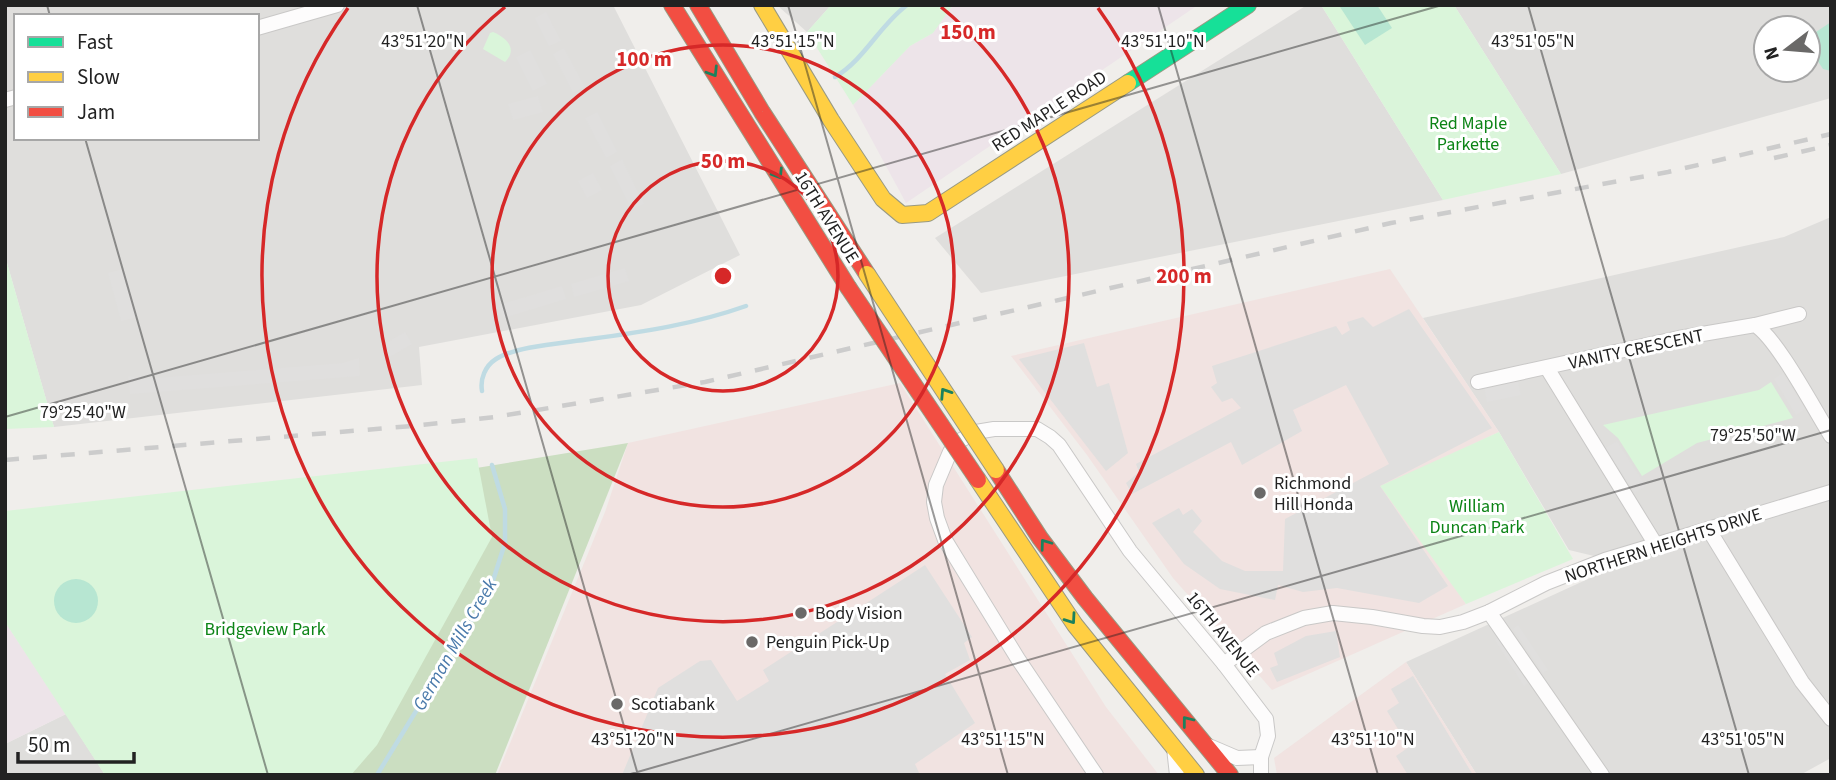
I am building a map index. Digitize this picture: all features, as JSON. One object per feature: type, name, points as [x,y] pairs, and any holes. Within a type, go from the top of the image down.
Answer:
[{"type":"main road","name":"16TH AVENUE","points":[[672,5],[848,287],[1075,625],[1196,775]]},
{"type":"main road","name":"16TH AVENUE","points":[[698,5],[762,112],[1040,538],[1085,598],[1230,775]]},
{"type":"main road","name":"RED MAPLE ROAD","points":[[762,5],[831,120],[883,199],[902,215],[928,213],[1248,5]]},
{"type":"street","points":[[259,27],[337,5]]},
{"type":"street","name":"VANITY CRESCENT","points":[[1656,545],[1546,368],[1799,314]]},
{"type":"street","points":[[1755,325],[1763,330],[1774,346],[1831,436]]},
{"type":"street","points":[[1478,382],[1546,368]]},
{"type":"street","name":"16TH AVENUE","points":[[1096,775],[1018,659],[945,540],[937,518],[934,502],[936,485],[950,452],[961,440],[976,432],[1011,428],[1037,429],[1059,446],[1130,551],[1266,719],[1268,736],[1261,757],[1261,775]]},
{"type":"street","name":"NORTHERN HEIGHTS DRIVE","points":[[1224,664],[1266,633],[1304,618],[1346,613],[1405,624],[1440,627],[1463,622],[1571,573],[1831,492]]},
{"type":"street","points":[[1709,530],[1802,682],[1831,719]]},
{"type":"street","points":[[1489,612],[1602,775]]},
{"type":"street","points":[[1206,745],[1237,758],[1261,757]]},
{"type":"street","points":[[1174,748],[1177,775]]},
{"type":"shaded area","points":[[5,5],[613,5],[740,255],[641,305],[419,347],[422,385],[54,427],[5,256]]},
{"type":"shaded area","points":[[777,5],[831,5],[807,32]]},
{"type":"shaded area","points":[[953,5],[1198,5],[906,203],[853,105],[910,46],[933,33]]},
{"type":"shaded area","points":[[1307,5],[1321,5],[1443,200],[981,293],[935,238]]},
{"type":"shaded area","points":[[1454,5],[1831,5],[1831,98],[1561,174]]},
{"type":"shaded area","points":[[546,12],[561,41],[549,46],[535,18]]},
{"type":"shaded area","points":[[564,48],[585,87],[573,93],[553,54]]},
{"type":"shaded area","points":[[530,50],[547,84],[533,91],[516,57]]},
{"type":"shaded area","points":[[538,96],[543,112],[513,120],[508,104]]},
{"type":"shaded area","points":[[597,112],[617,152],[606,158],[585,118]]},
{"type":"shaded area","points":[[622,159],[644,204],[632,210],[610,166]]},
{"type":"shaded area","points":[[593,173],[602,190],[587,198],[578,181]]},
{"type":"shaded area","points":[[1831,217],[1831,758],[1800,775],[1477,775],[1406,662],[1623,563],[1569,550],[1499,432],[1423,318],[1784,237]]},
{"type":"shaded area","points":[[625,268],[629,281],[574,297],[571,284]]},
{"type":"shaded area","points":[[124,269],[137,317],[121,321],[108,273]]},
{"type":"shaded area","points":[[1390,269],[1499,432],[1384,486],[1466,604],[1272,690],[1173,578],[1087,455],[1011,356]]},
{"type":"shaded area","points":[[562,286],[566,299],[503,318],[499,305]]},
{"type":"shaded area","points":[[1409,309],[1492,428],[1380,486],[1448,586],[1419,603],[1337,588],[1303,592],[1278,585],[1275,600],[1220,589],[1184,564],[1152,523],[1179,508],[1183,515],[1192,509],[1202,521],[1193,532],[1222,561],[1245,571],[1283,571],[1285,519],[1389,464],[1346,385],[1293,410],[1302,431],[1242,465],[1231,442],[1132,494],[1126,483],[1139,472],[1136,464],[1241,408],[1232,398],[1222,402],[1211,387],[1217,383],[1212,366],[1336,326],[1342,335],[1350,330],[1347,322],[1363,317],[1373,327]]},
{"type":"shaded area","points":[[405,332],[412,344],[388,358],[381,346]]},
{"type":"shaded area","points":[[1084,343],[1097,387],[1109,383],[1128,453],[1106,471],[1019,359]]},
{"type":"shaded area","points":[[359,358],[360,376],[130,394],[128,376],[144,379],[343,363]]},
{"type":"shaded area","points":[[1783,373],[1805,409],[1796,415],[1774,379]]},
{"type":"shaded area","points":[[1518,381],[1521,395],[1487,402],[1484,388]]},
{"type":"shaded area","points":[[900,383],[1106,707],[1159,775],[497,775],[605,512],[628,443]]},
{"type":"shaded area","points":[[1617,441],[1646,486],[1635,493],[1605,448]]},
{"type":"shaded area","points":[[925,565],[972,637],[964,643],[970,660],[945,674],[975,723],[915,764],[920,775],[622,775],[658,688],[700,661],[711,660],[737,701],[769,681],[763,670]]},
{"type":"shaded area","points":[[5,622],[66,714],[5,744]]},
{"type":"shaded area","points":[[1518,625],[1548,670],[1543,673],[1513,629]]},
{"type":"shaded area","points":[[1336,631],[1340,657],[1277,682],[1270,668],[1278,665],[1274,653],[1306,636]]},
{"type":"shaded area","points":[[1499,637],[1528,683],[1524,686],[1495,640]]},
{"type":"shaded area","points":[[1406,662],[1477,775],[1277,775],[1274,758]]},
{"type":"shaded area","points":[[1413,676],[1473,775],[1408,775],[1396,756],[1409,747],[1387,711],[1399,703],[1391,689]]},
{"type":"shaded area","points":[[66,714],[105,775],[5,775],[5,744]]},
{"type":"green space","points":[[831,5],[953,5],[933,33],[910,46],[853,105],[807,32]]},
{"type":"green space","name":"Red Maple Parkette","points":[[1321,5],[1454,5],[1561,174],[1443,200]]},
{"type":"green space","points":[[1377,5],[1392,28],[1365,45],[1340,7]]},
{"type":"green space","points":[[1831,22],[1831,71],[1822,67],[1822,28]]},
{"type":"green space","points":[[493,32],[503,37],[511,48],[505,62],[483,49]]},
{"type":"green space","points":[[5,256],[54,427],[5,429]]},
{"type":"green space","points":[[1771,382],[1793,418],[1697,443],[1642,476],[1618,438],[1603,425],[1759,390]]},
{"type":"green space","name":"William Duncan Park","points":[[1499,432],[1573,559],[1466,604],[1380,486]]},
{"type":"green space","name":"Bridgeview Park","points":[[628,443],[495,775],[268,775],[81,533]]},
{"type":"green space","name":"Bridgeview Park","points":[[477,458],[492,537],[377,745],[351,775],[105,775],[5,622],[5,511]]},
{"type":"green space","points":[[76,579],[91,586],[98,601],[91,616],[76,623],[61,616],[54,601],[61,586]]},
{"type":"waterway","name":"German Mills Creek","points":[[835,77],[846,70],[907,5]]},
{"type":"waterway","name":"German Mills Creek","points":[[482,391],[483,377],[489,365],[496,359],[516,351],[669,327],[746,306]]},
{"type":"waterway","name":"German Mills Creek","points":[[377,775],[490,590],[505,543],[505,509],[492,465]]},
{"type":"railway","points":[[5,460],[495,417],[705,382],[1391,223],[1668,172],[1831,134]]},
{"type":"railway","points":[[1774,158],[1831,145]]},
{"type":"traffic: fast","points":[[1128,83],[1248,5]]},
{"type":"traffic: slow","points":[[762,5],[831,120],[883,199],[902,215],[928,213],[1128,83]]},
{"type":"traffic: slow","points":[[867,274],[996,470]]},
{"type":"traffic: slow","points":[[978,480],[1075,625],[1196,775]]},
{"type":"traffic: jam","points":[[672,5],[848,287]]},
{"type":"traffic: jam","points":[[698,5],[762,112],[867,274]]},
{"type":"traffic: jam","points":[[848,287],[978,480]]},
{"type":"traffic: jam","points":[[996,470],[1040,538],[1085,598],[1230,775]]},
{"type":"place","name":"Richmond Hill Honda","points":[[1260,493]]},
{"type":"place","name":"Body Vision","points":[[801,613]]},
{"type":"place","name":"Penguin Pick-Up","points":[[752,642]]},
{"type":"place","name":"Scotiabank","points":[[617,704]]}]
